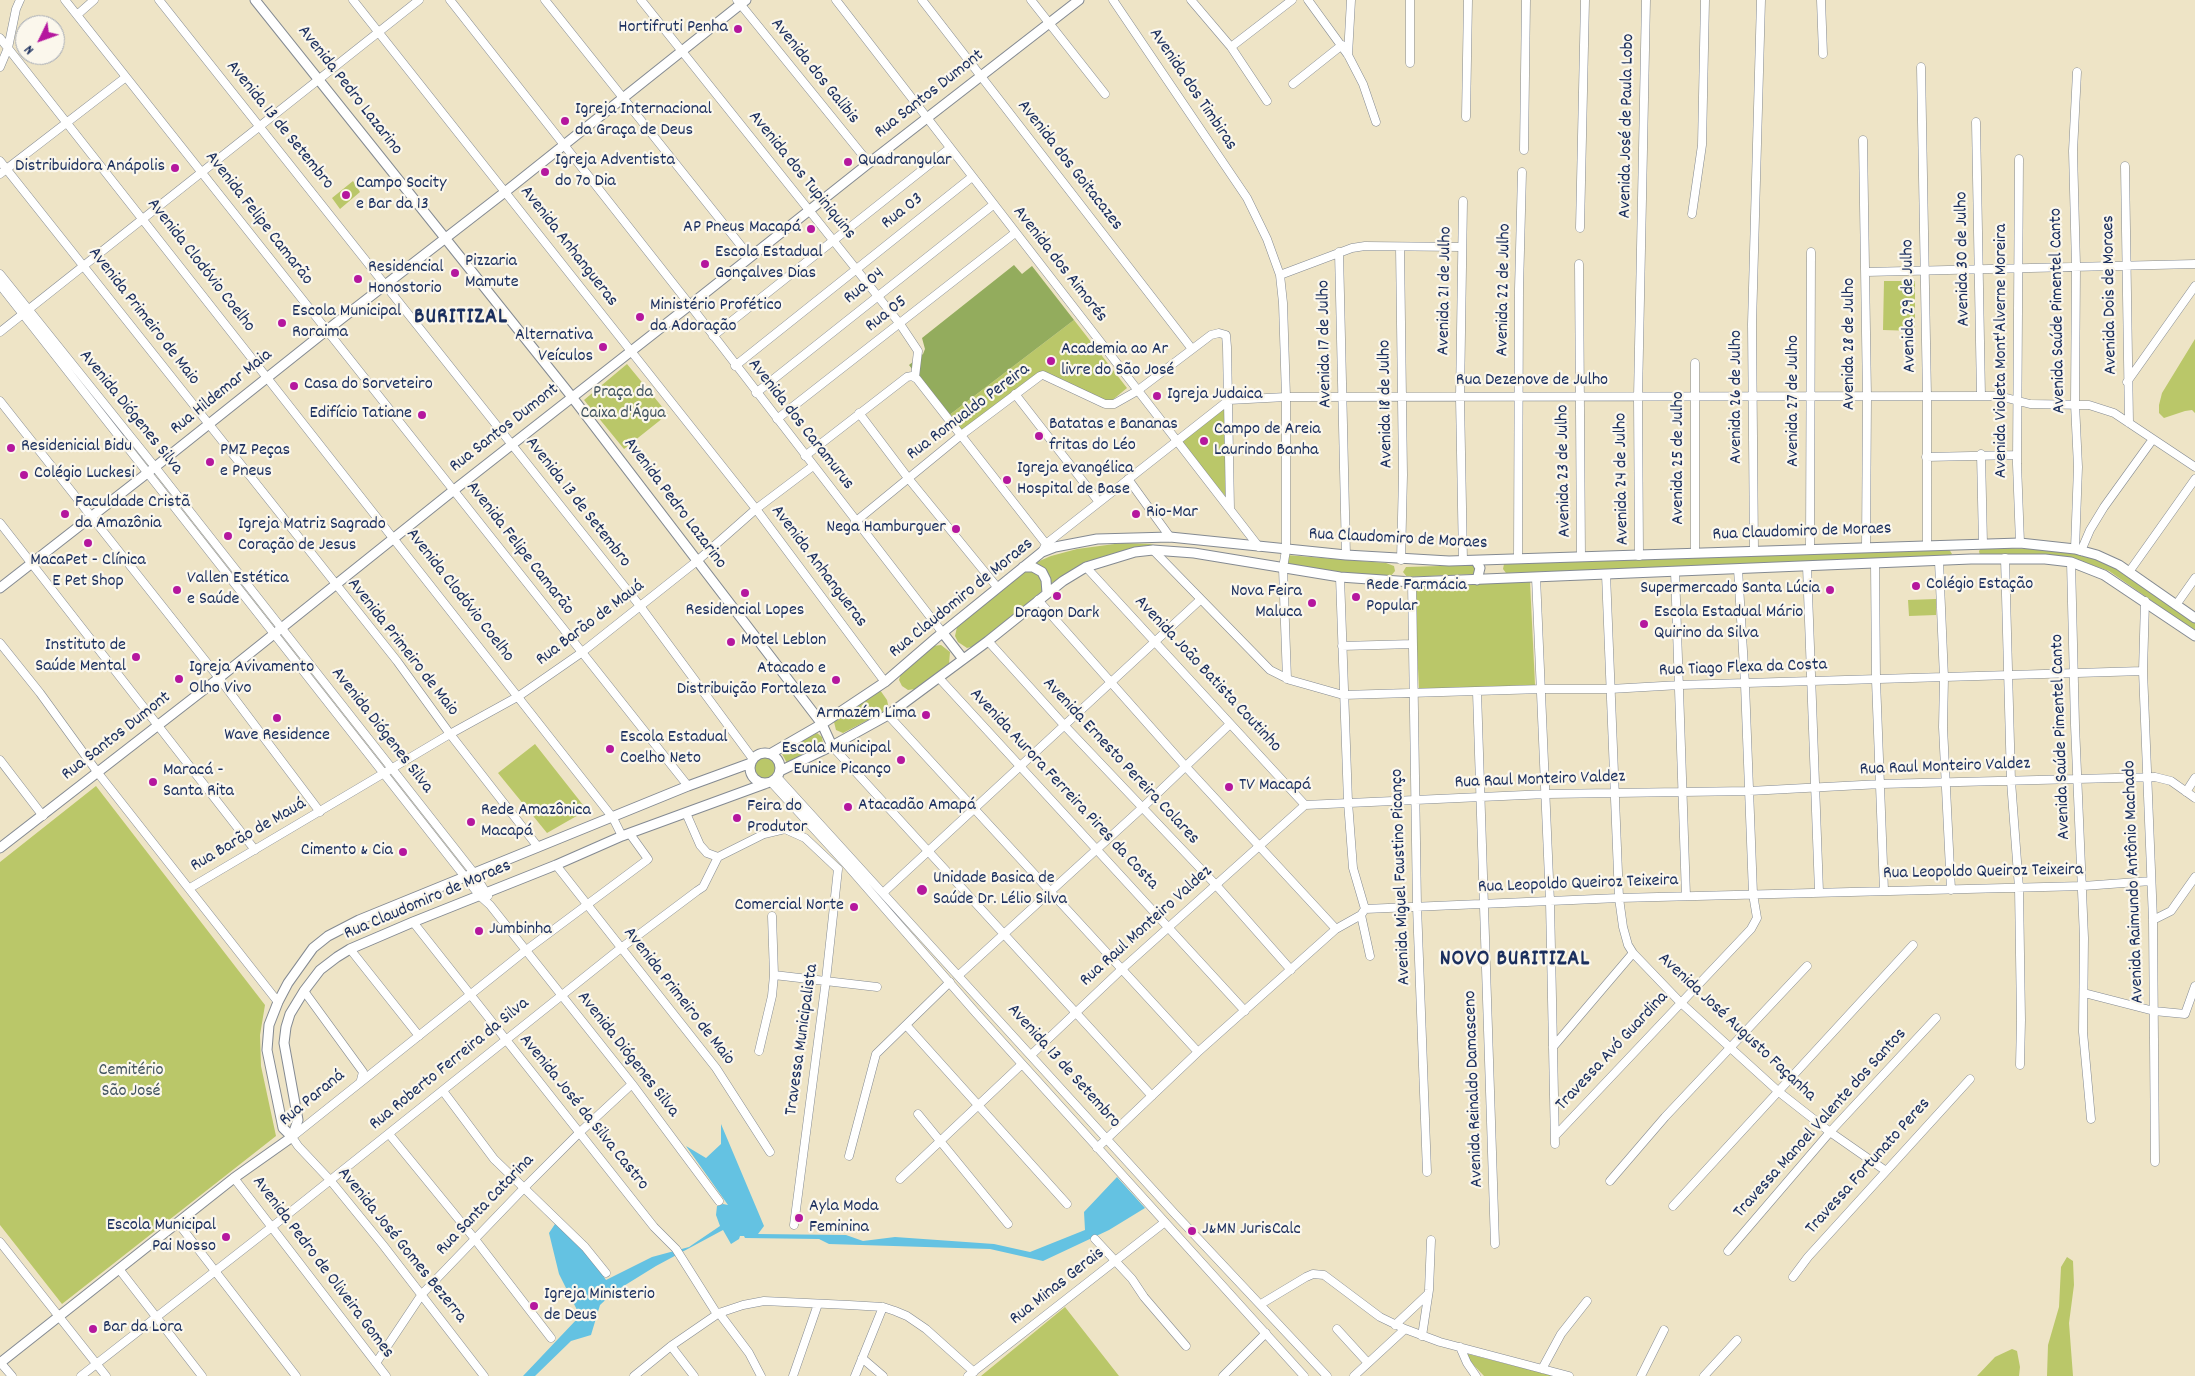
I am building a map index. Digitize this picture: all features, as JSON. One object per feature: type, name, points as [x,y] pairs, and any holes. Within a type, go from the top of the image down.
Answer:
[{"type":"main road","name":"Avenida Pedro Lazarino","points":[[255,0],[572,398],[822,724],[832,746]]},
{"type":"main road","name":"Rua Santos Dumont","points":[[0,848],[219,678],[394,537],[690,306],[868,163],[1079,0]]},
{"type":"main road","name":"Rua Hildemar Maia","points":[[0,588],[148,474],[742,2]]},
{"type":"main road","name":"Rua Claudomiro de Moraes","points":[[770,754],[822,724],[885,682],[942,632],[1044,548],[1097,539],[1170,537],[1401,560],[1463,561],[2020,543],[2078,550],[2110,561],[2195,618]]},
{"type":"main road","points":[[1970,545],[1971,559]]},
{"type":"main road","name":"Rua Claudomiro de Moraes","points":[[752,761],[359,920],[328,936],[313,948],[301,964],[278,1002],[269,1025],[267,1050],[283,1128],[292,1137],[298,1120],[284,1043],[290,1014],[320,970],[350,949],[626,835],[774,778],[888,715],[988,641],[1047,593],[1086,567],[1135,552],[1153,550],[1184,551],[1340,577],[1412,582],[1971,559],[2046,559],[2071,562],[2104,574],[2195,636]]},
{"type":"main road","points":[[1476,561],[1480,568],[1477,580]]},
{"type":"main road","points":[[1497,561],[1495,572],[1499,578]]},
{"type":"main road","points":[[1023,567],[1033,567],[1042,572],[1046,580],[1047,593]]},
{"type":"main road","points":[[942,632],[964,659]]},
{"type":"main road","points":[[760,754],[770,754],[778,761],[774,778],[754,778],[750,770],[752,761],[760,754]]},
{"type":"main road","points":[[278,1002],[290,1014]]},
{"type":"main road","name":"Rua Paraná","points":[[0,1363],[234,1178],[292,1137]]},
{"type":"street","points":[[0,67],[4,44],[20,0]]},
{"type":"street","name":"Avenida Felipe Camarão","points":[[65,0],[688,786]]},
{"type":"street","points":[[77,15],[94,0]]},
{"type":"street","name":"Avenida 13 de Setembro","points":[[159,0],[640,606],[744,745],[752,761]]},
{"type":"street","name":"Avenida Anhangueras","points":[[353,0],[756,509],[885,682]]},
{"type":"street","points":[[0,332],[419,0]]},
{"type":"street","name":"Avenida dos Caramurus","points":[[450,0],[942,632]]},
{"type":"street","points":[[545,0],[750,257]]},
{"type":"street","name":"Avenida dos Tupiniquins","points":[[641,0],[900,324],[918,351],[913,377]]},
{"type":"street","name":"Avenida dos Aimorés","points":[[836,0],[1259,547]]},
{"type":"street","name":"Avenida dos Goitacazes","points":[[922,0],[1192,349]]},
{"type":"street","points":[[1031,0],[1105,94]]},
{"type":"street","name":"Avenida dos Timbiras","points":[[1113,0],[1246,198],[1267,239],[1280,275],[1283,303],[1286,397],[1286,550],[1283,568],[1287,679]]},
{"type":"street","points":[[1192,0],[1231,47],[1267,101]]},
{"type":"street","points":[[1231,47],[1292,0]]},
{"type":"street","points":[[1308,0],[1348,55],[1363,84],[1376,122]]},
{"type":"street","points":[[1348,55],[1351,0]]},
{"type":"street","points":[[1410,0],[1410,63]]},
{"type":"street","points":[[1466,117],[1468,0]]},
{"type":"street","points":[[1524,150],[1526,0]]},
{"type":"street","points":[[1580,228],[1585,0]]},
{"type":"street","name":"Avenida José de Paula Lobo","points":[[1641,252],[1646,0]]},
{"type":"street","points":[[1692,214],[1702,145],[1705,0]]},
{"type":"street","name":"Avenida 26 de Julho","points":[[1754,551],[1752,398],[1754,243],[1761,0]]},
{"type":"street","points":[[1821,0],[1823,54]]},
{"type":"street","name":"Avenida dos Galibis","points":[[742,2],[868,163]]},
{"type":"street","name":"Avenida Clodóvio Coelho","points":[[4,44],[647,860]]},
{"type":"street","points":[[1293,84],[1342,45]]},
{"type":"street","name":"Avenida 29 de Julho","points":[[1921,67],[1927,396],[1927,545]]},
{"type":"street","name":"Avenida Saúde Pimentel Canto","points":[[2077,72],[2073,160],[2076,266],[2075,404],[2078,467],[2078,550]]},
{"type":"street","points":[[3,172],[126,77]]},
{"type":"street","name":"Avenida 30 de Julho","points":[[1976,122],[1981,396]]},
{"type":"street","name":"Avenida 28 de Julho","points":[[1863,140],[1867,397],[1866,547]]},
{"type":"street","points":[[713,336],[950,148]]},
{"type":"street","name":"Avenida Violeta Mont'Alverne Moreira","points":[[2019,159],[2018,455],[2020,543]]},
{"type":"street","name":"Avenida Primeiro de Maio","points":[[0,161],[3,172],[84,266],[397,661],[450,734],[538,847]]},
{"type":"street","name":"Avenida Dois de Moraes","points":[[2125,166],[2125,265],[2129,423]]},
{"type":"street","name":"Avenida 22 de Julho","points":[[1518,559],[1519,289],[1522,172]]},
{"type":"street","name":"Rua 03","points":[[735,366],[972,177]]},
{"type":"street","name":"Avenida 21 de Julho","points":[[1463,201],[1460,398],[1463,561]]},
{"type":"street","name":"Rua 04","points":[[756,393],[993,205]]},
{"type":"street","name":"Rua 05","points":[[777,419],[1015,233]]},
{"type":"street","points":[[1280,275],[1339,252],[1364,246],[1461,247]]},
{"type":"street","name":"Avenida 18 de Julho","points":[[1400,247],[1403,475],[1401,560]]},
{"type":"street","name":"Avenida 17 de Julho","points":[[1339,252],[1346,555]]},
{"type":"street","name":"Avenida 24 de Julho","points":[[1639,556],[1638,397],[1641,252]]},
{"type":"street","name":"Avenida 27 de Julho","points":[[1810,549],[1811,252]]},
{"type":"street","name":"Avenida 23 de Julho","points":[[1579,264],[1581,557]]},
{"type":"street","points":[[1866,272],[1924,269],[2195,264]]},
{"type":"street","name":"Avenida Diógenes Silva","points":[[0,274],[82,391],[148,474],[212,548],[388,772],[465,877],[483,894]]},
{"type":"street","name":"Avenida Diógenes Silva","points":[[0,285],[89,385],[155,468],[212,548]]},
{"type":"street","points":[[2127,383],[2195,286]]},
{"type":"street","points":[[1137,391],[1211,335],[1219,333],[1226,336],[1229,400],[1230,509]]},
{"type":"street","name":"Avenida 25 de Julho","points":[[1695,363],[1695,553]]},
{"type":"street","name":"Rua Romualdo Pereira","points":[[855,522],[960,436],[1042,375],[1105,404],[1114,404],[1137,391]]},
{"type":"street","points":[[805,456],[907,377],[913,377],[1044,548],[1099,502],[1229,400]]},
{"type":"street","points":[[82,391],[89,385]]},
{"type":"street","points":[[1015,394],[1099,502]]},
{"type":"street","name":"Rua Dezenove de Julho","points":[[1229,400],[1286,397],[1810,398],[1999,396],[2036,405],[2075,404],[2105,410],[2129,423],[2195,467]]},
{"type":"street","points":[[0,401],[219,678],[320,812]]},
{"type":"street","points":[[859,413],[908,478],[997,587]]},
{"type":"street","points":[[2078,550],[2104,507],[2153,439]]},
{"type":"street","points":[[1981,454],[1983,544]]},
{"type":"street","points":[[1926,457],[1981,454],[2018,455]]},
{"type":"street","name":"Rua Barão de Mauá","points":[[190,888],[450,734],[519,696],[581,653],[697,561],[756,509],[813,466]]},
{"type":"street","points":[[2129,572],[2195,478]]},
{"type":"street","points":[[1128,480],[1170,537]]},
{"type":"street","points":[[0,523],[255,850]]},
{"type":"street","name":"Rua Tiago Flexa da Costa","points":[[1153,550],[1270,670],[1287,679],[1343,695],[1542,689],[1610,689],[1680,685],[2144,671]]},
{"type":"street","points":[[2006,558],[2011,781],[2019,888],[2020,1065]]},
{"type":"street","points":[[1939,561],[1944,678],[1945,783],[1951,890]]},
{"type":"street","name":"Avenida Saúde Pimentel Canto","points":[[2071,562],[2083,886],[2084,993],[2082,1032],[2092,1119]]},
{"type":"street","points":[[1875,563],[1876,680],[1884,891]]},
{"type":"street","points":[[1807,566],[1819,892]]},
{"type":"street","name":"Avenida João Batista Coutinho","points":[[1086,567],[1305,805]]},
{"type":"street","name":"Travessa Avó Guardina","points":[[1556,1135],[1754,924],[1756,918],[1753,894],[1745,684],[1738,569]]},
{"type":"street","points":[[1675,571],[1686,896]]},
{"type":"street","name":"Avenida José Augusto Façanha","points":[[1606,574],[1620,898],[1623,927],[1628,945],[1633,953],[1680,1002],[1779,1092],[1830,1132],[1886,1170]]},
{"type":"street","points":[[1340,577],[1343,695],[1353,868],[1370,956]]},
{"type":"street","points":[[1536,577],[1547,794],[1555,1144]]},
{"type":"street","points":[[2176,605],[2195,578]]},
{"type":"street","name":"Avenida Miguel Faustino Picanço","points":[[1412,582],[1415,800],[1428,1172]]},
{"type":"street","points":[[1038,600],[1186,767],[1336,929]]},
{"type":"street","points":[[884,892],[1200,600]]},
{"type":"street","name":"Avenida Raimundo Antônio Machado","points":[[2144,601],[2144,671],[2153,920],[2155,1162]]},
{"type":"street","name":"Avenida Ernesto Pereira Colares","points":[[988,641],[1064,725],[1216,885],[1291,970]]},
{"type":"street","points":[[0,643],[40,693],[98,773],[278,1002]]},
{"type":"street","points":[[1342,646],[1413,644]]},
{"type":"street","name":"Avenida Aurora Ferreira Pires da Costa","points":[[939,678],[1245,1011]]},
{"type":"street","name":"Avenida Reinaldo Damasceno","points":[[1478,692],[1495,1244]]},
{"type":"street","points":[[888,715],[1198,1052]]},
{"type":"street","points":[[959,975],[1142,808],[1230,724]]},
{"type":"street","points":[[832,746],[1152,1096]]},
{"type":"street","points":[[0,760],[43,816]]},
{"type":"street","name":"Avenida Diógenes Silva","points":[[388,772],[474,873],[490,905],[632,1084],[720,1201]]},
{"type":"street","name":"Rua Raul Monteiro Valdez","points":[[1032,1055],[1122,969],[1305,805],[1547,794],[1683,793],[1881,784],[2147,777],[2164,778],[2195,798]]},
{"type":"street","name":"Avenida 13 de Setembro","points":[[774,778],[847,865],[1022,1064],[1304,1376]]},
{"type":"street","name":"Avenida 13 de Setembro","points":[[774,778],[884,892],[1175,1214],[1327,1376]]},
{"type":"street","points":[[2186,792],[2195,778]]},
{"type":"street","points":[[686,813],[700,845],[707,853],[718,857],[764,834],[785,829],[805,838],[838,869],[847,865]]},
{"type":"street","name":"Rua Roberto Ferreira da Silva","points":[[81,1376],[273,1226],[621,948],[703,887],[718,857]]},
{"type":"street","name":"Rua Paraná","points":[[292,1137],[525,951],[647,860]]},
{"type":"street","name":"Avenida Primeiro de Maio","points":[[556,865],[716,1068],[770,1152]]},
{"type":"street","name":"Travessa Municipalista","points":[[794,1225],[826,980],[838,869]]},
{"type":"street","points":[[2153,920],[2171,911],[2195,877]]},
{"type":"street","name":"Rua Leopoldo Queiroz Teixeira","points":[[1097,1148],[1198,1052],[1336,929],[1363,912],[1484,902],[1550,902],[1819,892],[2083,886],[2151,881]]},
{"type":"street","points":[[759,1050],[772,996],[774,975],[772,916]]},
{"type":"street","name":"Avenida José da Silva Castro","points":[[413,922],[654,1227],[678,1252],[718,1314],[749,1353],[761,1376]]},
{"type":"street","points":[[1673,1206],[1913,946]]},
{"type":"street","points":[[350,949],[419,1036]]},
{"type":"street","points":[[1553,1047],[1633,953]]},
{"type":"street","points":[[1610,1181],[1636,1149],[1729,1047],[1807,966]]},
{"type":"street","points":[[774,975],[877,987]]},
{"type":"street","points":[[849,1156],[874,1058],[950,982]]},
{"type":"street","points":[[2084,993],[2154,1011],[2186,1013],[2195,986]]},
{"type":"street","points":[[304,991],[363,1072],[361,1080]]},
{"type":"street","name":"Travessa Manoel Valente dos Santos","points":[[1728,1251],[1830,1132],[1936,1018]]},
{"type":"street","points":[[906,1025],[1066,1204]]},
{"type":"street","points":[[900,1179],[1022,1064]]},
{"type":"street","name":"Travessa Fortunato Peres","points":[[1793,1277],[1808,1257],[1970,1079]]},
{"type":"street","name":"Rua Santa Catarina","points":[[376,1363],[422,1294],[474,1238],[579,1133],[632,1084]]},
{"type":"street","points":[[443,1091],[494,1159],[585,1247],[606,1273]]},
{"type":"street","points":[[918,1114],[1008,1224]]},
{"type":"street","points":[[388,1134],[474,1238],[551,1338]]},
{"type":"street","name":"Avenida José Gomes Bezerra","points":[[292,1137],[330,1180],[422,1294],[484,1376]]},
{"type":"street","name":"Avenida Pedro de Oliveira Gomes","points":[[234,1178],[273,1226],[386,1376]]},
{"type":"street","name":"Rua Minas Gerais","points":[[971,1374],[1165,1222]]},
{"type":"street","points":[[178,1223],[296,1376]]},
{"type":"street","points":[[1095,1239],[1116,1261],[1186,1346]]},
{"type":"street","points":[[1422,1336],[1428,1294],[1431,1240]]},
{"type":"street","points":[[0,1242],[106,1376]]},
{"type":"street","points":[[119,1269],[202,1376]]},
{"type":"street","points":[[1261,1304],[1295,1282],[1313,1274],[1319,1274],[1334,1281],[1370,1310],[1406,1330],[1460,1347],[1569,1376]]},
{"type":"street","points":[[1238,1301],[1246,1298],[1247,1290]]},
{"type":"street","points":[[1395,1325],[1428,1294]]},
{"type":"street","points":[[634,1376],[671,1346],[718,1314],[742,1305],[764,1301],[883,1308],[907,1316],[943,1344],[971,1374]]},
{"type":"street","points":[[1542,1369],[1560,1334],[1586,1301]]},
{"type":"street","points":[[792,1376],[818,1304]]},
{"type":"street","points":[[855,1376],[883,1308]]},
{"type":"street","points":[[1337,1329],[1368,1363]]},
{"type":"street","points":[[1354,1376],[1406,1330]]},
{"type":"street","points":[[1641,1376],[1664,1330]]},
{"type":"street","points":[[1223,1376],[1266,1333]]},
{"type":"street","points":[[1704,1376],[1737,1340]]},
{"type":"street","points":[[671,1346],[694,1376]]},
{"type":"street","points":[[1460,1347],[1467,1363],[1476,1376]]},
{"type":"street","points":[[862,1358],[883,1376]]},
{"type":"street","points":[[0,1363],[12,1376]]},
{"type":"green space","name":"Campo Socity e Bar da 13","points":[[353,181],[360,192],[340,209],[332,198]]},
{"type":"green space","points":[[1014,265],[1022,274],[1032,266],[1074,320],[948,416],[909,365],[923,354],[925,349],[922,338]]},
{"type":"green space","points":[[1884,281],[1915,281],[1915,331],[1883,330]]},
{"type":"green space","points":[[1074,320],[1127,388],[1110,402],[1041,371],[962,432],[948,416]]},
{"type":"green space","points":[[2195,339],[2195,413],[2192,410],[2185,411],[2164,418],[2159,413],[2162,393]]},
{"type":"green space","name":"Praça da Caixa d'Água","points":[[627,364],[668,414],[624,449],[584,400]]},
{"type":"green space","points":[[1226,405],[1227,498],[1181,443]]},
{"type":"green space","points":[[1122,543],[1154,544],[1108,555],[1078,567],[1050,584],[979,645],[967,648],[958,642],[955,636],[957,627],[1024,570],[1037,562],[1077,549]]},
{"type":"green space","points":[[1982,547],[2080,553],[2112,564],[2195,622],[2195,631],[2109,571],[2078,560],[2054,556],[1980,556],[1979,551]]},
{"type":"green space","points":[[1949,549],[1952,554],[1949,557],[1506,573],[1503,569],[1504,564]]},
{"type":"green space","points":[[1286,555],[1386,563],[1394,566],[1395,571],[1390,577],[1369,577],[1285,564]]},
{"type":"green space","points":[[1473,565],[1475,569],[1474,574],[1407,577],[1403,572],[1406,567]]},
{"type":"green space","points":[[1530,582],[1535,685],[1419,689],[1414,586]]},
{"type":"green space","points":[[1936,599],[1936,615],[1909,616],[1908,600]]},
{"type":"green space","points":[[941,645],[950,652],[949,664],[915,689],[908,690],[902,686],[899,680],[901,673],[933,646]]},
{"type":"green space","points":[[880,690],[887,700],[889,709],[843,733],[836,730],[834,722]]},
{"type":"green space","points":[[817,733],[822,737],[823,744],[787,763],[781,752]]},
{"type":"green space","points":[[535,744],[587,810],[547,833],[498,773]]},
{"type":"green space","points":[[765,757],[773,760],[776,768],[773,776],[765,779],[757,776],[754,768],[757,760]]},
{"type":"green space","name":"Cemitério São José","points":[[96,786],[265,1005],[260,1035],[261,1066],[276,1136],[62,1304],[0,1225],[0,862]]},
{"type":"green space","points":[[2067,1257],[2073,1261],[2074,1285],[2069,1323],[2073,1376],[2047,1376],[2048,1345],[2059,1307],[2061,1267]]},
{"type":"green space","points":[[1065,1307],[1119,1376],[981,1376]]},
{"type":"green space","points":[[2012,1349],[2017,1351],[2020,1367],[2019,1376],[1977,1376],[1995,1357]]},
{"type":"green space","points":[[1468,1354],[1554,1376],[1484,1376],[1466,1357]]},
{"type":"water","points":[[721,1124],[764,1226],[758,1234],[846,1235],[863,1241],[895,1237],[994,1244],[1030,1252],[1085,1230],[1084,1212],[1117,1177],[1145,1208],[1109,1230],[1043,1261],[990,1249],[829,1244],[819,1239],[745,1238],[740,1236],[739,1239],[731,1244],[723,1230],[656,1266],[614,1292],[600,1305],[591,1335],[571,1341],[535,1376],[523,1376],[577,1319],[577,1310],[559,1274],[549,1233],[557,1221],[590,1256],[606,1280],[652,1257],[689,1247],[720,1226],[716,1215],[717,1206],[728,1205],[686,1146],[706,1158],[721,1144]]},
{"type":"place","name":"Hortifruti Penha","points":[[738,29]]},
{"type":"place","name":"Igreja Internacional da Graça de Deus","points":[[565,121]]},
{"type":"place","name":"Quadrangular","points":[[848,162]]},
{"type":"place","name":"Distribuidora Anápolis","points":[[175,168]]},
{"type":"place","name":"Igreja Adventista do 7o Dia","points":[[545,172]]},
{"type":"place","name":"Campo Socity e Bar da 13","points":[[346,195]]},
{"type":"place","name":"AP Pneus Macapá","points":[[811,229]]},
{"type":"place","name":"Escola Estadual Gonçalves Dias","points":[[705,264]]},
{"type":"place","name":"Pizzaria Mamute","points":[[455,273]]},
{"type":"place","name":"Residencial Honostorio","points":[[358,279]]},
{"type":"place","name":"Ministério Profético da Adoração","points":[[640,317]]},
{"type":"place","name":"Escola Municipal Roraima","points":[[282,323]]},
{"type":"place","name":"Alternativa Veículos","points":[[603,347]]},
{"type":"place","name":"Academia ao Ar livre do São José","points":[[1051,361]]},
{"type":"place","name":"Casa do Sorveteiro","points":[[294,386]]},
{"type":"place","name":"Igreja Judaica","points":[[1157,396]]},
{"type":"place","name":"Edifício Tatiane","points":[[422,415]]},
{"type":"place","name":"Batatas e Bananas fritas do Léo","points":[[1039,436]]},
{"type":"place","name":"Campo de Areia Laurindo Banha","points":[[1204,441]]},
{"type":"place","name":"Residenicial Bidu","points":[[11,448]]},
{"type":"place","name":"PMZ Peças e Pneus","points":[[210,462]]},
{"type":"place","name":"Colégio Luckesi","points":[[24,475]]},
{"type":"place","name":"Igreja evangélica Hospital de Base","points":[[1007,480]]},
{"type":"place","name":"Faculdade Cristã da Amazônia","points":[[65,514]]},
{"type":"place","name":"Rio-Mar","points":[[1136,514]]},
{"type":"place","name":"Nega Hamburguer","points":[[956,529]]},
{"type":"place","name":"Igreja Matriz Sagrado Coração de Jesus","points":[[228,536]]},
{"type":"place","name":"MacaPet - Clínica E Pet Shop","points":[[88,543]]},
{"type":"place","name":"Colégio Estação","points":[[1916,586]]},
{"type":"place","name":"Vallen Estética e Saúde","points":[[177,590]]},
{"type":"place","name":"Supermercado Santa Lúcia","points":[[1830,590]]},
{"type":"place","name":"Residencial Lopes","points":[[745,593]]},
{"type":"place","name":"Dragon Dark","points":[[1057,596]]},
{"type":"place","name":"Rede Farmácia Popular","points":[[1356,597]]},
{"type":"place","name":"Nova Feira Maluca","points":[[1312,603]]},
{"type":"place","name":"Escola Estadual Mário Quirino da Silva","points":[[1644,624]]},
{"type":"place","name":"Motel Leblon","points":[[731,642]]},
{"type":"place","name":"Instituto de Saúde Mental","points":[[136,657]]},
{"type":"place","name":"Igreja Avivamento Olho Vivo","points":[[179,679]]},
{"type":"place","name":"Atacado e Distribuição Fortaleza","points":[[836,680]]},
{"type":"place","name":"Armazém Lima","points":[[926,715]]},
{"type":"place","name":"Wave Residence","points":[[277,718]]},
{"type":"place","name":"Escola Estadual Coelho Neto","points":[[610,749]]},
{"type":"place","name":"Escola Municipal Eunice Picanço","points":[[901,760]]},
{"type":"place","name":"Maracá - Santa Rita","points":[[153,782]]},
{"type":"place","name":"TV Macapá","points":[[1229,787]]},
{"type":"place","name":"Atacadão Amapá","points":[[848,807]]},
{"type":"place","name":"Feira do Produtor","points":[[737,818]]},
{"type":"place","name":"Rede Amazônica Macapá","points":[[471,822]]},
{"type":"place","name":"Cimento & Cia","points":[[403,852]]},
{"type":"place","name":"Unidade Basica de Saúde Dr. Lélio Silva","points":[[922,890]]},
{"type":"place","name":"Comercial Norte","points":[[854,907]]},
{"type":"place","name":"Jumbinha","points":[[479,931]]},
{"type":"place","name":"Ayla Moda Feminina","points":[[799,1218]]},
{"type":"place","name":"J&MN JurisCalc","points":[[1192,1231]]},
{"type":"place","name":"Escola Municipal Pai Nosso","points":[[226,1237]]},
{"type":"place","name":"Igreja Ministerio de Deus","points":[[534,1306]]},
{"type":"place","name":"Bar da Lora","points":[[93,1329]]},
{"type":"district","name":"BURITIZAL","points":[[461,319]]},
{"type":"district","name":"NOVO BURITIZAL","points":[[1515,961]]}]
